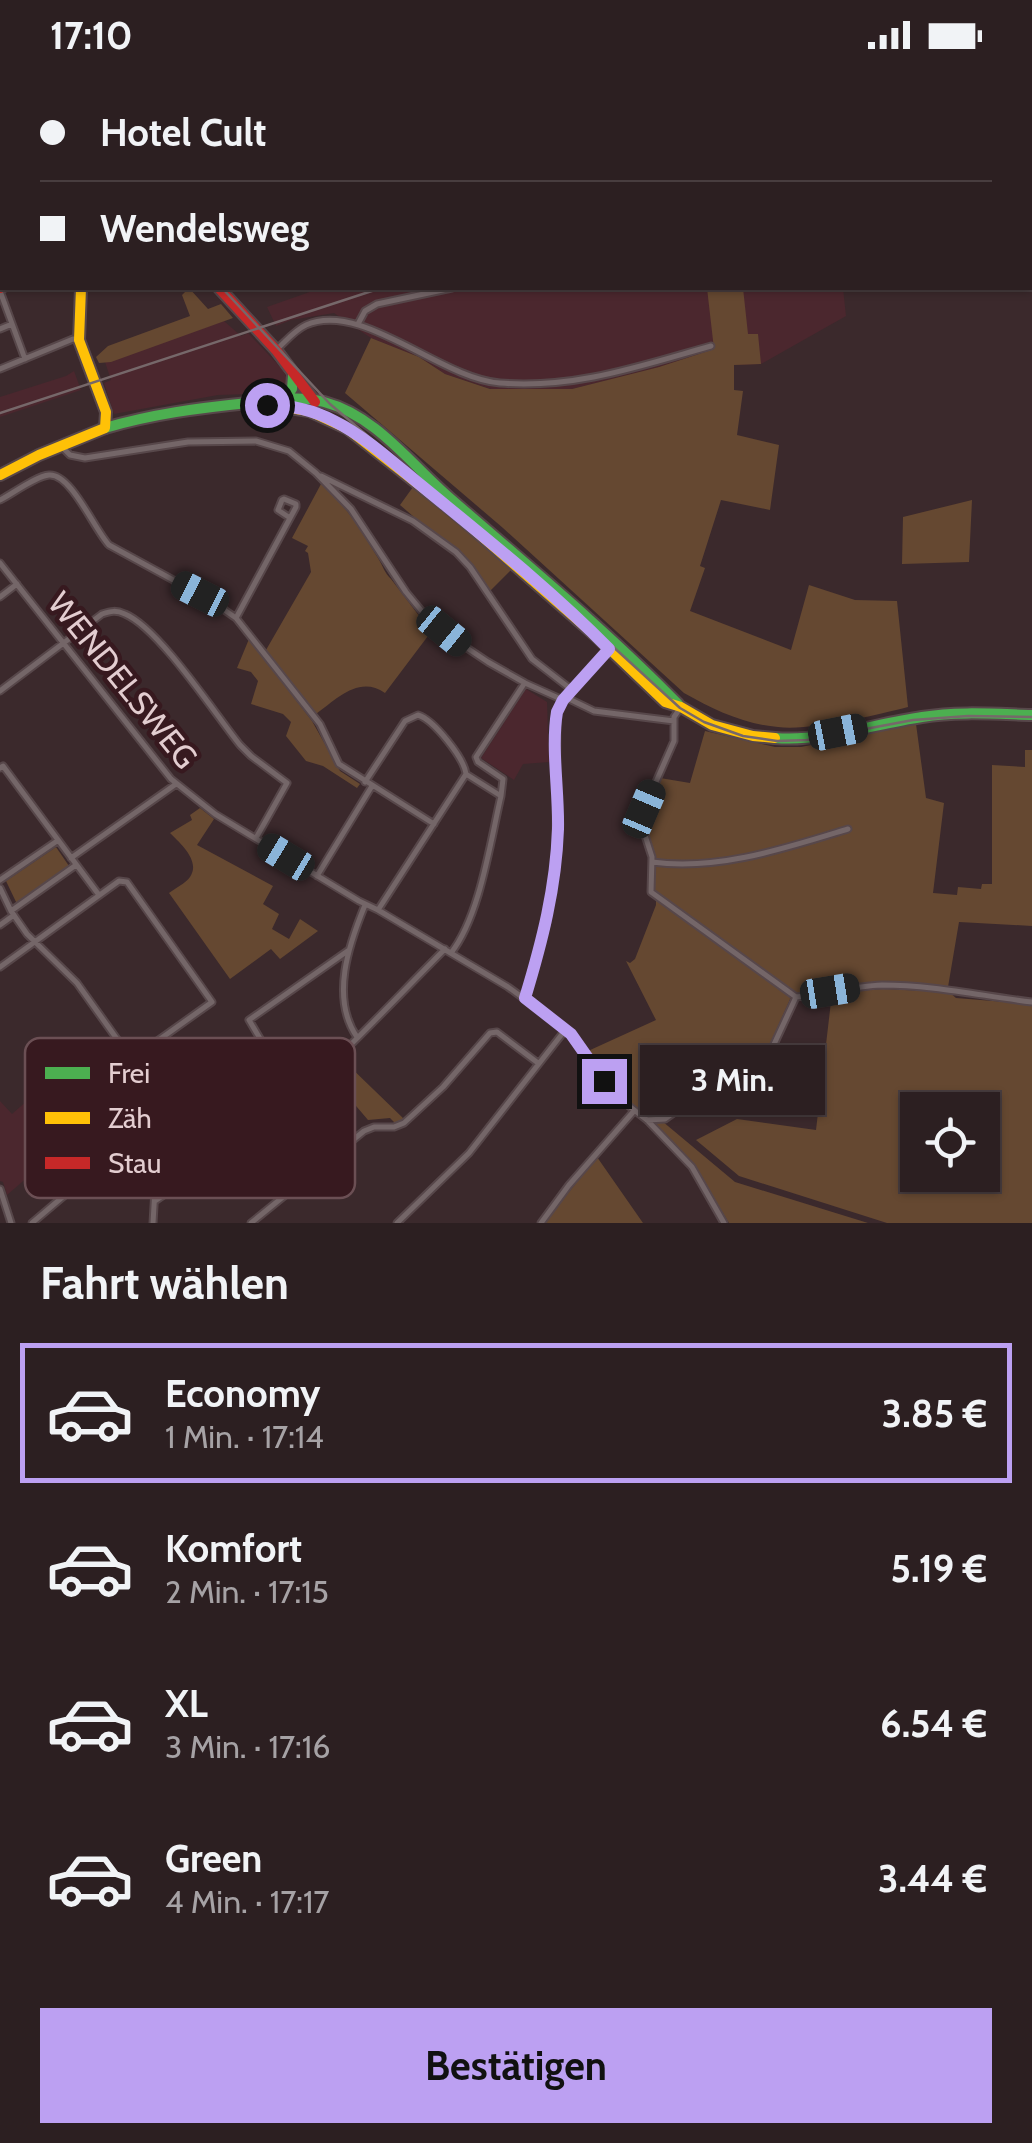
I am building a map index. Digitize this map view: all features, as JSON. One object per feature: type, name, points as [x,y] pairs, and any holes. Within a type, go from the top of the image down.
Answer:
[{"type":"main road","points":[[81,290],[80,340],[106,412],[105,428]]},
{"type":"main road","points":[[221,290],[276,350],[327,418]]},
{"type":"main road","points":[[284,399],[292,388],[294,374]]},
{"type":"main road","points":[[0,475],[105,428],[162,412],[284,399],[314,400],[364,422],[416,474],[680,707],[704,722],[753,736],[781,739],[926,716],[1032,715]]},
{"type":"main road","points":[[250,402],[289,406],[327,418],[416,474]]},
{"type":"main road","points":[[106,412],[124,422]]},
{"type":"street","points":[[1,290],[25,359]]},
{"type":"street","points":[[358,324],[370,307],[443,290]]},
{"type":"street","points":[[276,350],[298,329],[329,319],[358,324],[482,381],[554,384],[582,381],[711,346]]},
{"type":"street","points":[[0,329],[12,324]]},
{"type":"street","points":[[0,369],[80,340]]},
{"type":"street","points":[[61,446],[70,455],[84,458],[188,442],[256,441],[289,451],[351,508],[425,616],[464,646],[525,683],[594,711],[674,722]]},
{"type":"street","points":[[316,473],[406,518],[456,552],[532,659],[572,690]]},
{"type":"street","points":[[0,500],[44,475],[60,477],[69,484],[109,544],[236,618],[320,724],[339,764],[434,824]]},
{"type":"street","points":[[236,618],[290,518]]},
{"type":"street","name":"WENDELSWEG","points":[[0,563],[176,784],[206,808],[525,998],[566,1029],[604,1081],[692,1167],[724,1223]]},
{"type":"street","points":[[0,597],[17,584]]},
{"type":"street","points":[[0,691],[108,612],[123,613],[143,625],[179,665],[240,745],[288,783],[256,838]]},
{"type":"street","points":[[525,998],[547,922],[554,876],[558,816],[556,721],[564,698],[612,646]]},
{"type":"street","points":[[365,904],[345,974],[346,1012],[356,1038],[461,938],[479,889],[503,779],[476,759],[525,683]]},
{"type":"street","points":[[680,707],[674,722],[674,741],[641,824],[652,862],[654,896],[796,996],[903,985],[1032,1002]]},
{"type":"street","points":[[365,782],[405,720],[418,716],[429,720],[464,764],[466,774],[378,910]]},
{"type":"street","points":[[0,768],[3,766],[99,895]]},
{"type":"street","points":[[466,774],[501,796]]},
{"type":"street","points":[[71,858],[176,784]]},
{"type":"street","points":[[317,876],[372,786]]},
{"type":"street","points":[[652,862],[728,860],[848,830]]},
{"type":"street","points":[[0,880],[57,841]]},
{"type":"street","points":[[0,925],[76,865]]},
{"type":"street","points":[[0,967],[119,881],[127,882],[212,1002],[161,1038]]},
{"type":"street","points":[[0,888],[12,913],[34,941],[66,970],[117,1038]]},
{"type":"street","points":[[260,1038],[249,1020],[349,950]]},
{"type":"street","points":[[646,1120],[664,1119],[710,1087],[768,1056],[796,996]]},
{"type":"street","points":[[397,1223],[469,1153],[566,1029]]},
{"type":"street","points":[[355,1138],[374,1127],[404,1123],[443,1087],[490,1033],[496,1032],[538,1063]]},
{"type":"street","points":[[541,1223],[568,1185],[634,1111]]},
{"type":"street","points":[[0,1189],[11,1223]]},
{"type":"street","points":[[32,1223],[61,1198]]},
{"type":"street","points":[[154,1223],[158,1198]]},
{"type":"street","points":[[252,1223],[282,1198]]},
{"type":"shaded area","points":[[191,290],[208,309],[221,304],[233,318],[99,363],[96,357],[108,346],[190,316],[182,295]]},
{"type":"shaded area","points":[[315,290],[843,290],[846,316],[761,364],[734,365],[731,344],[572,389],[491,389],[445,374],[419,357],[371,338],[334,313],[276,326],[267,307]]},
{"type":"shaded area","points":[[707,290],[743,290],[748,334],[758,334],[761,364],[734,365],[734,390],[743,391],[737,435],[779,445],[770,510],[721,500],[690,611],[791,650],[809,585],[855,600],[897,601],[908,707],[792,728],[753,723],[684,693],[503,528],[345,393],[371,338],[419,357],[445,374],[490,389],[572,389],[714,349]]},
{"type":"shaded area","points":[[224,321],[241,336],[248,333],[283,370],[286,388],[279,393],[218,395],[114,414],[104,383],[111,380],[105,362]]},
{"type":"shaded area","points":[[74,371],[81,390],[0,417],[0,397]]},
{"type":"shaded area","points":[[321,484],[352,518],[420,617],[434,628],[385,693],[375,688],[357,688],[316,714],[266,650],[311,572],[305,551],[308,546],[292,538]]},
{"type":"shaded area","points":[[413,487],[512,569],[488,593],[463,559],[400,505]]},
{"type":"shaded area","points":[[972,500],[969,562],[902,564],[903,517]]},
{"type":"shaded area","points":[[249,639],[312,721],[340,771],[360,784],[357,788],[323,766],[306,761],[286,736],[291,722],[283,714],[251,704],[258,681],[251,672],[237,668]]},
{"type":"shaded area","points":[[526,689],[547,702],[549,762],[523,764],[514,780],[481,758]]},
{"type":"shaded area","points":[[916,724],[926,798],[944,803],[933,893],[957,895],[958,887],[981,889],[982,884],[992,884],[992,765],[1025,767],[1025,750],[1032,750],[1032,926],[959,922],[948,987],[881,983],[795,994],[654,891],[654,859],[643,827],[646,810],[660,778],[690,783],[705,731],[775,747],[801,747]]},
{"type":"shaded area","points":[[200,808],[214,819],[197,845],[273,886],[263,904],[279,914],[272,929],[289,939],[300,919],[318,931],[280,959],[271,949],[230,979],[169,893],[193,871],[188,853],[170,833],[192,820],[190,815]]},
{"type":"shaded area","points":[[56,847],[69,866],[17,904],[6,881]]},
{"type":"shaded area","points":[[656,898],[792,995],[765,1055],[708,1085],[660,1117],[649,1116],[635,1107],[588,1051],[656,1020],[626,961],[635,959]]},
{"type":"shaded area","points":[[883,989],[949,992],[956,998],[1032,1004],[1032,1223],[887,1223],[739,1176],[696,1140],[737,1119],[816,1130],[832,993]]},
{"type":"shaded area","points":[[355,1072],[404,1119],[395,1123],[390,1118],[368,1120],[355,1105]]},
{"type":"shaded area","points":[[0,1101],[12,1114],[25,1103],[25,1179],[7,1195],[0,1181]]},
{"type":"shaded area","points":[[662,1121],[735,1182],[868,1223],[729,1223],[694,1165],[655,1123]]},
{"type":"shaded area","points":[[597,1157],[643,1223],[544,1223]]},
{"type":"tram line","points":[[224,290],[330,404],[561,599],[680,708],[704,722],[743,736],[777,741],[807,740],[913,720],[1032,717]]},
{"type":"railway","points":[[0,413],[375,290]]},
{"type":"traffic: fast","points":[[284,399],[292,389],[293,375]]},
{"type":"traffic: fast","points":[[105,428],[176,412],[296,398],[343,409],[392,443],[678,704]]},
{"type":"traffic: fast","points":[[775,738],[830,735],[936,715],[1032,715]]},
{"type":"traffic: slow","points":[[0,475],[105,428],[106,412],[79,340],[81,290]]},
{"type":"traffic: slow","points":[[250,402],[309,411],[348,429],[455,513],[665,702],[712,725],[775,738]]},
{"type":"traffic: jam","points":[[221,290],[276,350],[315,402]]},
{"type":"route","points":[[267,405],[316,413],[361,438],[455,513],[609,649],[563,700],[557,712],[558,832],[554,876],[547,922],[525,998],[571,1034],[604,1081]]}]
